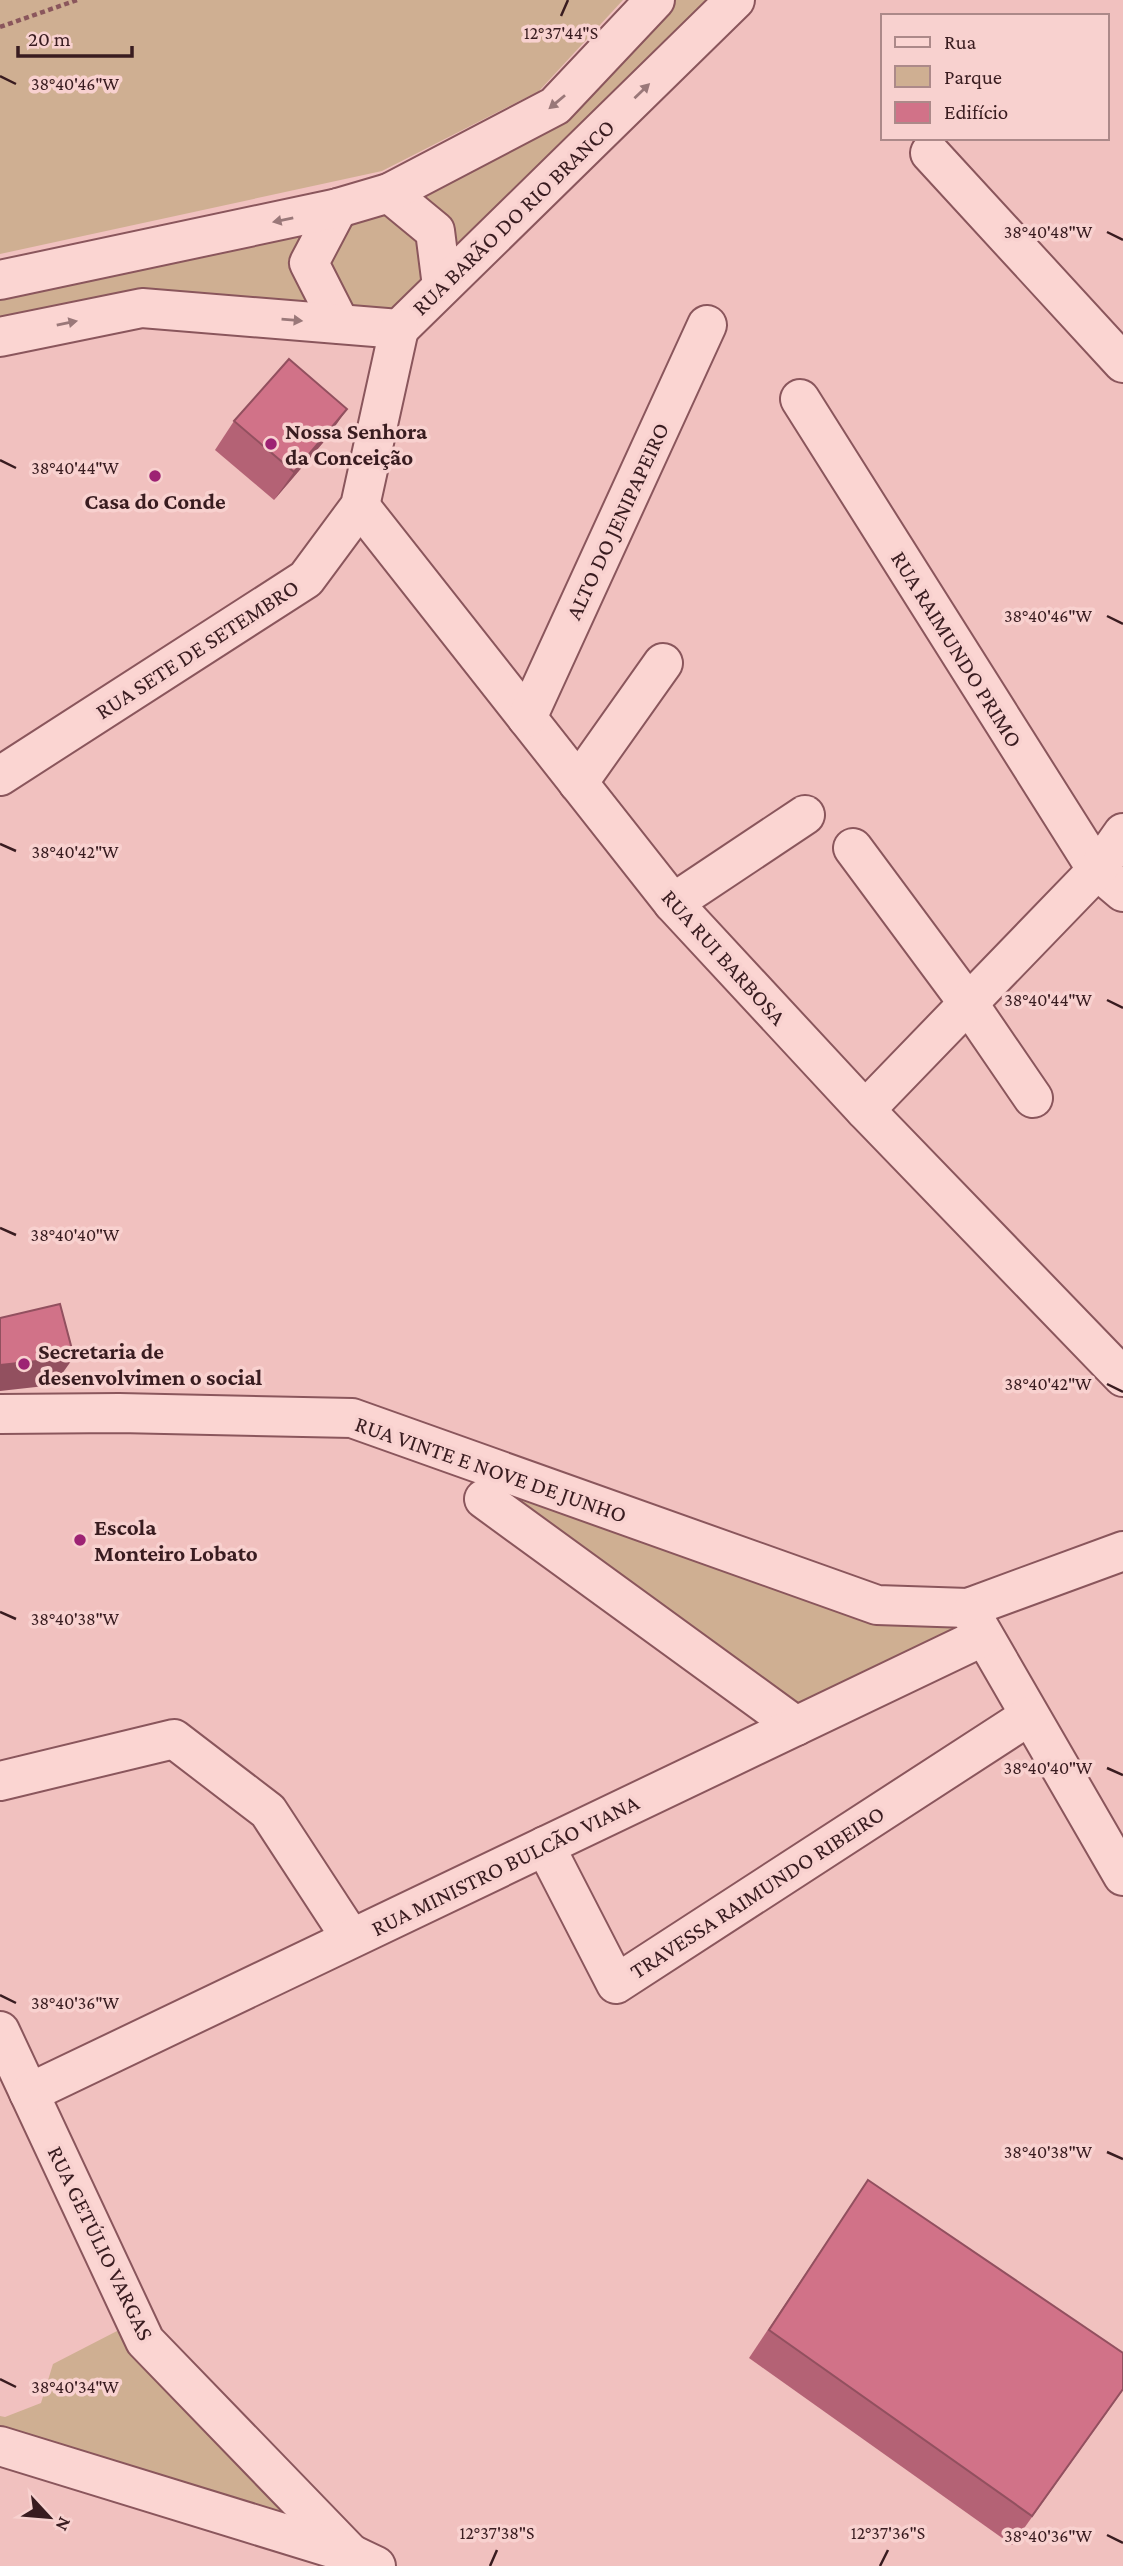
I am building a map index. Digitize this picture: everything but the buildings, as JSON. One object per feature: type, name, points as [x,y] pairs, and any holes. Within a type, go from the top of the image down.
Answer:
[{"type":"street","points":[[0,280],[338,208],[389,193],[555,106],[655,0]]},
{"type":"street","name":"RUA BARÃO DO RIO BRANCO","points":[[0,337],[142,308],[398,330],[735,0]]},
{"type":"street","points":[[930,153],[1123,363]]},
{"type":"street","points":[[389,193],[435,231],[442,286]]},
{"type":"street","points":[[338,208],[309,263],[340,324]]},
{"type":"street","name":"ALTO DO JENIPAPEIRO","points":[[527,718],[707,325]]},
{"type":"street","name":"RUA SETE DE SETEMBRO","points":[[0,776],[306,579],[360,506],[398,330]]},
{"type":"street","name":"RUA RAIMUNDO PRIMO","points":[[800,400],[1110,881]]},
{"type":"street","name":"RUA RUI BARBOSA","points":[[360,506],[673,904],[865,1110],[1123,1377]]},
{"type":"street","points":[[578,783],[663,663]]},
{"type":"street","points":[[673,904],[805,815]]},
{"type":"street","points":[[865,1110],[968,1003],[1110,881],[1123,833]]},
{"type":"street","points":[[853,848],[968,1003],[1033,1098]]},
{"type":"street","name":"RUA VINTE E NOVE DE JUNHO","points":[[0,1415],[119,1413],[352,1418],[877,1605],[975,1623]]},
{"type":"street","name":"RUA VINTE E NOVE DE JUNHO","points":[[485,1499],[796,1726]]},
{"type":"street","name":"RUA MINISTRO BULCÃO VIANA","points":[[29,2093],[796,1726],[975,1623],[1123,1551]]},
{"type":"street","points":[[975,1623],[1123,1876]]},
{"type":"street","name":"TRAVESSA RAIMUNDO RIBEIRO","points":[[545,1846],[616,1984],[1029,1716]]},
{"type":"street","points":[[0,1781],[174,1739],[268,1811],[351,1938]]},
{"type":"street","name":"RUA GETÚLIO VARGAS","points":[[0,2031],[145,2342],[363,2560]]},
{"type":"street","points":[[0,2446],[363,2560]]},
{"type":"path","points":[[0,27],[77,0]]},
{"type":"green space","points":[[0,0],[623,0],[539,91],[382,171],[0,254]]},
{"type":"green space","points":[[655,0],[735,0],[399,329],[142,308],[0,337],[0,280],[338,208],[555,106]]},
{"type":"green space","points":[[418,1443],[877,1605],[968,1608],[982,1637],[796,1726]]},
{"type":"green space","points":[[117,2331],[145,2341],[351,2554],[0,2446],[0,2416],[5,2417],[41,2403],[53,2364]]},
{"type":"place","name":"Nossa Senhora da Conceição","points":[[271,444]]},
{"type":"place","name":"Casa do Conde","points":[[155,476]]},
{"type":"place","name":"Secretaria de desenvolvimen o social","points":[[24,1364]]},
{"type":"place","name":"Escola Monteiro Lobato","points":[[80,1540]]}]
